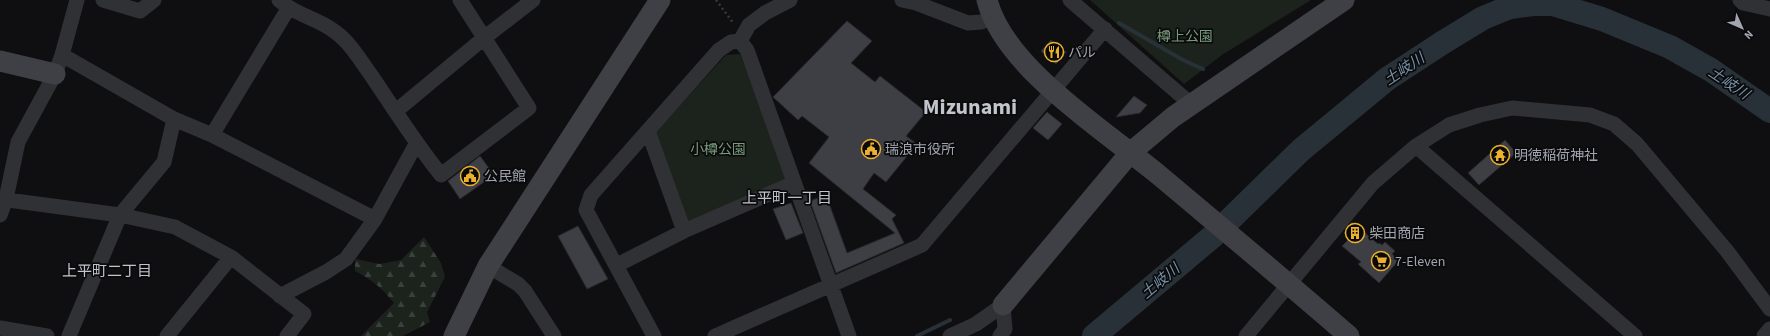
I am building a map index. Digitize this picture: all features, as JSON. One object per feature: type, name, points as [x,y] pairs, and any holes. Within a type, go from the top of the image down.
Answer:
[{"type":"street","points":[[0,215],[18,142],[54,74],[62,55],[77,0]]},
{"type":"street","points":[[103,0],[140,11],[154,0]]},
{"type":"street","points":[[212,135],[284,4],[334,31],[352,49],[396,111],[416,144],[441,175],[529,108],[460,0]]},
{"type":"street","points":[[396,111],[484,38],[534,0]]},
{"type":"street","points":[[454,336],[488,266],[660,0]]},
{"type":"street","points":[[654,336],[617,264],[586,210],[591,195],[719,50],[731,42],[741,38],[749,25],[765,13],[790,0]]},
{"type":"street","points":[[902,0],[916,3],[968,23],[981,22],[989,9]]},
{"type":"street","points":[[1070,0],[1191,104]]},
{"type":"street","points":[[950,336],[976,324],[1004,305],[1130,153],[1191,104],[1344,0]]},
{"type":"street","points":[[1740,0],[1743,3],[1770,9]]},
{"type":"street","points":[[989,9],[1004,39],[1052,90],[1148,166],[1349,336]]},
{"type":"street","points":[[715,336],[830,284],[922,245],[1105,29]]},
{"type":"street","points":[[741,38],[747,50],[849,336]]},
{"type":"street","points":[[62,55],[174,119],[212,135],[375,219]]},
{"type":"street","points":[[0,61],[54,74]]},
{"type":"street","points":[[1246,336],[1373,183],[1416,146],[1449,125],[1480,115],[1512,108],[1590,115],[1614,124],[1637,144],[1687,203],[1727,251],[1770,309]]},
{"type":"street","points":[[69,336],[120,215],[164,162],[174,119]]},
{"type":"street","points":[[648,131],[684,232]]},
{"type":"street","points":[[280,296],[326,272],[346,259],[375,219],[416,144]]},
{"type":"street","points":[[1416,146],[1635,336]]},
{"type":"street","points":[[617,264],[794,182]]},
{"type":"street","points":[[3,199],[120,215],[175,227],[231,257],[304,314],[287,336]]},
{"type":"street","points":[[167,336],[231,257]]},
{"type":"street","points":[[488,266],[518,284],[525,292],[554,336]]},
{"type":"street","points":[[1000,336],[1005,329],[1004,305]]},
{"type":"street","points":[[0,328],[47,336]]},
{"type":"street","points":[[1764,336],[1770,329]]},
{"type":"path","points":[[716,0],[741,38]]},
{"type":"green space","name":"樽上公園","points":[[1090,0],[1311,0],[1222,55],[1184,84]]},
{"type":"green space","name":"小樽公園","points":[[740,54],[788,180],[687,223],[654,134],[726,55]]},
{"type":"green space","points":[[424,237],[441,263],[445,277],[427,312],[430,322],[403,336],[361,336],[394,303],[386,293],[366,277],[355,271],[355,259],[379,264],[401,260]]},
{"type":"building","points":[[847,21],[872,41],[851,63],[875,82],[880,76],[926,112],[906,136],[917,144],[886,182],[874,173],[863,189],[896,215],[892,219],[904,243],[836,273],[810,201],[826,195],[847,253],[895,233],[809,163],[829,137],[802,116],[798,120],[773,97]]},
{"type":"building","name":"パル","points":[[1051,40],[1066,52],[1056,64],[1041,51]]},
{"type":"building","points":[[1134,96],[1147,105],[1140,113],[1116,117]]},
{"type":"building","points":[[1047,112],[1062,124],[1048,140],[1033,128]]},
{"type":"building","points":[[1505,140],[1516,153],[1479,185],[1468,173]]},
{"type":"building","name":"公民館","points":[[480,156],[494,175],[460,199],[448,181]]},
{"type":"building","points":[[791,203],[803,233],[786,240],[773,209]]},
{"type":"building","points":[[1352,222],[1378,244],[1379,243],[1382,245],[1385,242],[1395,251],[1392,254],[1399,260],[1379,283],[1358,264],[1361,262],[1342,246],[1350,238],[1344,233]]},
{"type":"building","points":[[578,226],[608,279],[587,289],[558,236]]},
{"type":"waterway","name":"土岐川","points":[[1094,336],[1213,236],[1301,150],[1387,79],[1483,18],[1510,7],[1533,4],[1553,4],[1602,19],[1670,47],[1711,70],[1770,111]]},
{"type":"waterway","points":[[1119,23],[1183,60],[1203,69]]},
{"type":"waterway","points":[[917,336],[950,320]]},
{"type":"place","name":"パル","points":[[1054,52]]},
{"type":"place","name":"瑞浪市役所","points":[[871,149]]},
{"type":"place","name":"明徳稲荷神社","points":[[1500,155]]},
{"type":"place","name":"公民館","points":[[470,176]]},
{"type":"place","name":"柴田商店","points":[[1355,233]]},
{"type":"place","name":"7-Eleven","points":[[1381,261]]},
{"type":"district","name":"Mizunami","points":[[970,106]]},
{"type":"district","name":"上平町一丁目","points":[[787,198]]},
{"type":"district","name":"上平町二丁目","points":[[107,271]]}]
